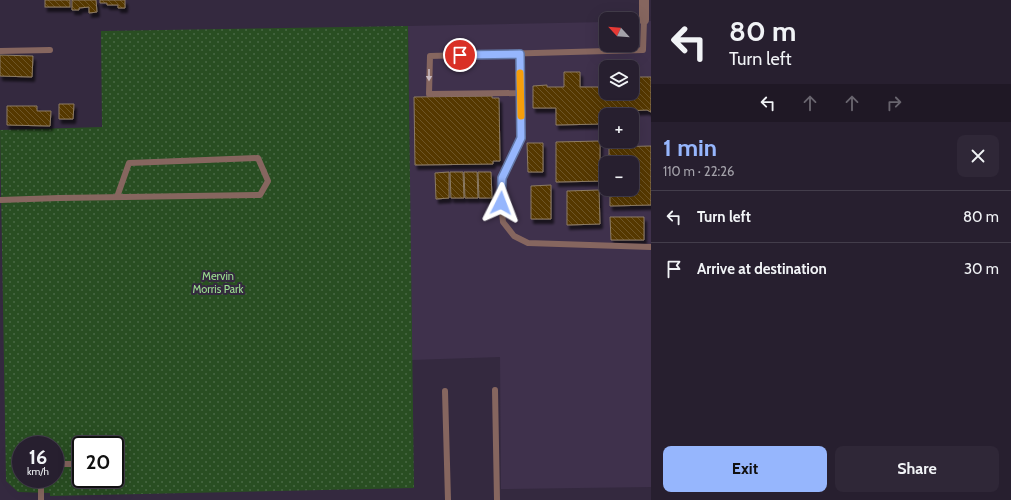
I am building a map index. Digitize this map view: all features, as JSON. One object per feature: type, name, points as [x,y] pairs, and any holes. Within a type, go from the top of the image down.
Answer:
[{"type":"street","points":[[644,0],[644,20]]},
{"type":"lane","points":[[520,93],[429,94],[430,56],[644,50],[644,20]]},
{"type":"lane","points":[[644,43],[651,43]]},
{"type":"lane","points":[[0,51],[50,50]]},
{"type":"lane","points":[[520,54],[521,138],[502,178],[501,203],[503,222],[514,236],[528,242],[651,247]]},
{"type":"lane","points":[[0,200],[260,195],[268,181],[258,158],[129,163],[117,197]]},
{"type":"lane","points":[[495,390],[497,500]]},
{"type":"lane","points":[[445,391],[448,500]]},
{"type":"lane","points":[[41,500],[42,488]]},
{"type":"shaded area","points":[[651,21],[651,487],[501,489],[500,357],[412,360],[408,26],[599,22],[599,52],[639,52],[639,22]]},
{"type":"green space","name":"Mervin Morris Park","points":[[408,26],[414,488],[50,496],[50,493],[18,492],[14,488],[64,488],[64,436],[12,436],[12,486],[6,481],[0,130],[102,127],[101,31]]},
{"type":"building","points":[[45,0],[70,0],[70,7],[45,7]]},
{"type":"building","points":[[72,0],[96,0],[97,12],[89,13],[89,7],[79,8],[79,10],[72,10]]},
{"type":"building","points":[[100,0],[125,0],[125,8],[118,8],[118,5],[107,5],[107,3],[100,3]]},
{"type":"building","points":[[0,55],[33,56],[32,77],[0,76]]},
{"type":"building","points":[[564,72],[580,72],[580,87],[599,87],[599,100],[639,100],[639,77],[651,77],[651,112],[647,110],[639,110],[639,108],[599,108],[599,124],[556,125],[556,108],[533,108],[533,86],[547,85],[547,87],[564,87]]},
{"type":"building","points":[[492,96],[492,98],[499,98],[500,161],[493,161],[493,164],[415,165],[414,97]]},
{"type":"building","points":[[59,104],[74,104],[73,119],[59,119]]},
{"type":"building","points":[[7,106],[37,106],[37,111],[51,111],[50,126],[7,125]]},
{"type":"building","points":[[599,141],[599,181],[556,182],[556,142]]},
{"type":"building","points":[[527,143],[543,143],[543,172],[528,172]]},
{"type":"building","points":[[639,146],[651,146],[651,205],[610,206],[610,196],[639,196],[639,156],[609,156],[609,148],[639,148]]},
{"type":"building","points":[[449,172],[449,198],[436,199],[435,173]]},
{"type":"building","points":[[450,172],[463,172],[464,198],[451,198]]},
{"type":"building","points":[[464,172],[477,172],[478,198],[465,198]]},
{"type":"building","points":[[478,172],[491,172],[492,198],[479,198]]},
{"type":"building","points":[[551,185],[551,219],[531,219],[531,186]]},
{"type":"building","points":[[599,190],[600,224],[567,225],[567,191]]},
{"type":"building","points":[[610,217],[644,217],[644,240],[611,240]]},
{"type":"slow traffic","points":[[520,73],[521,116]]},
{"type":"route","points":[[460,55],[520,54],[521,138],[502,178],[501,203]]}]
